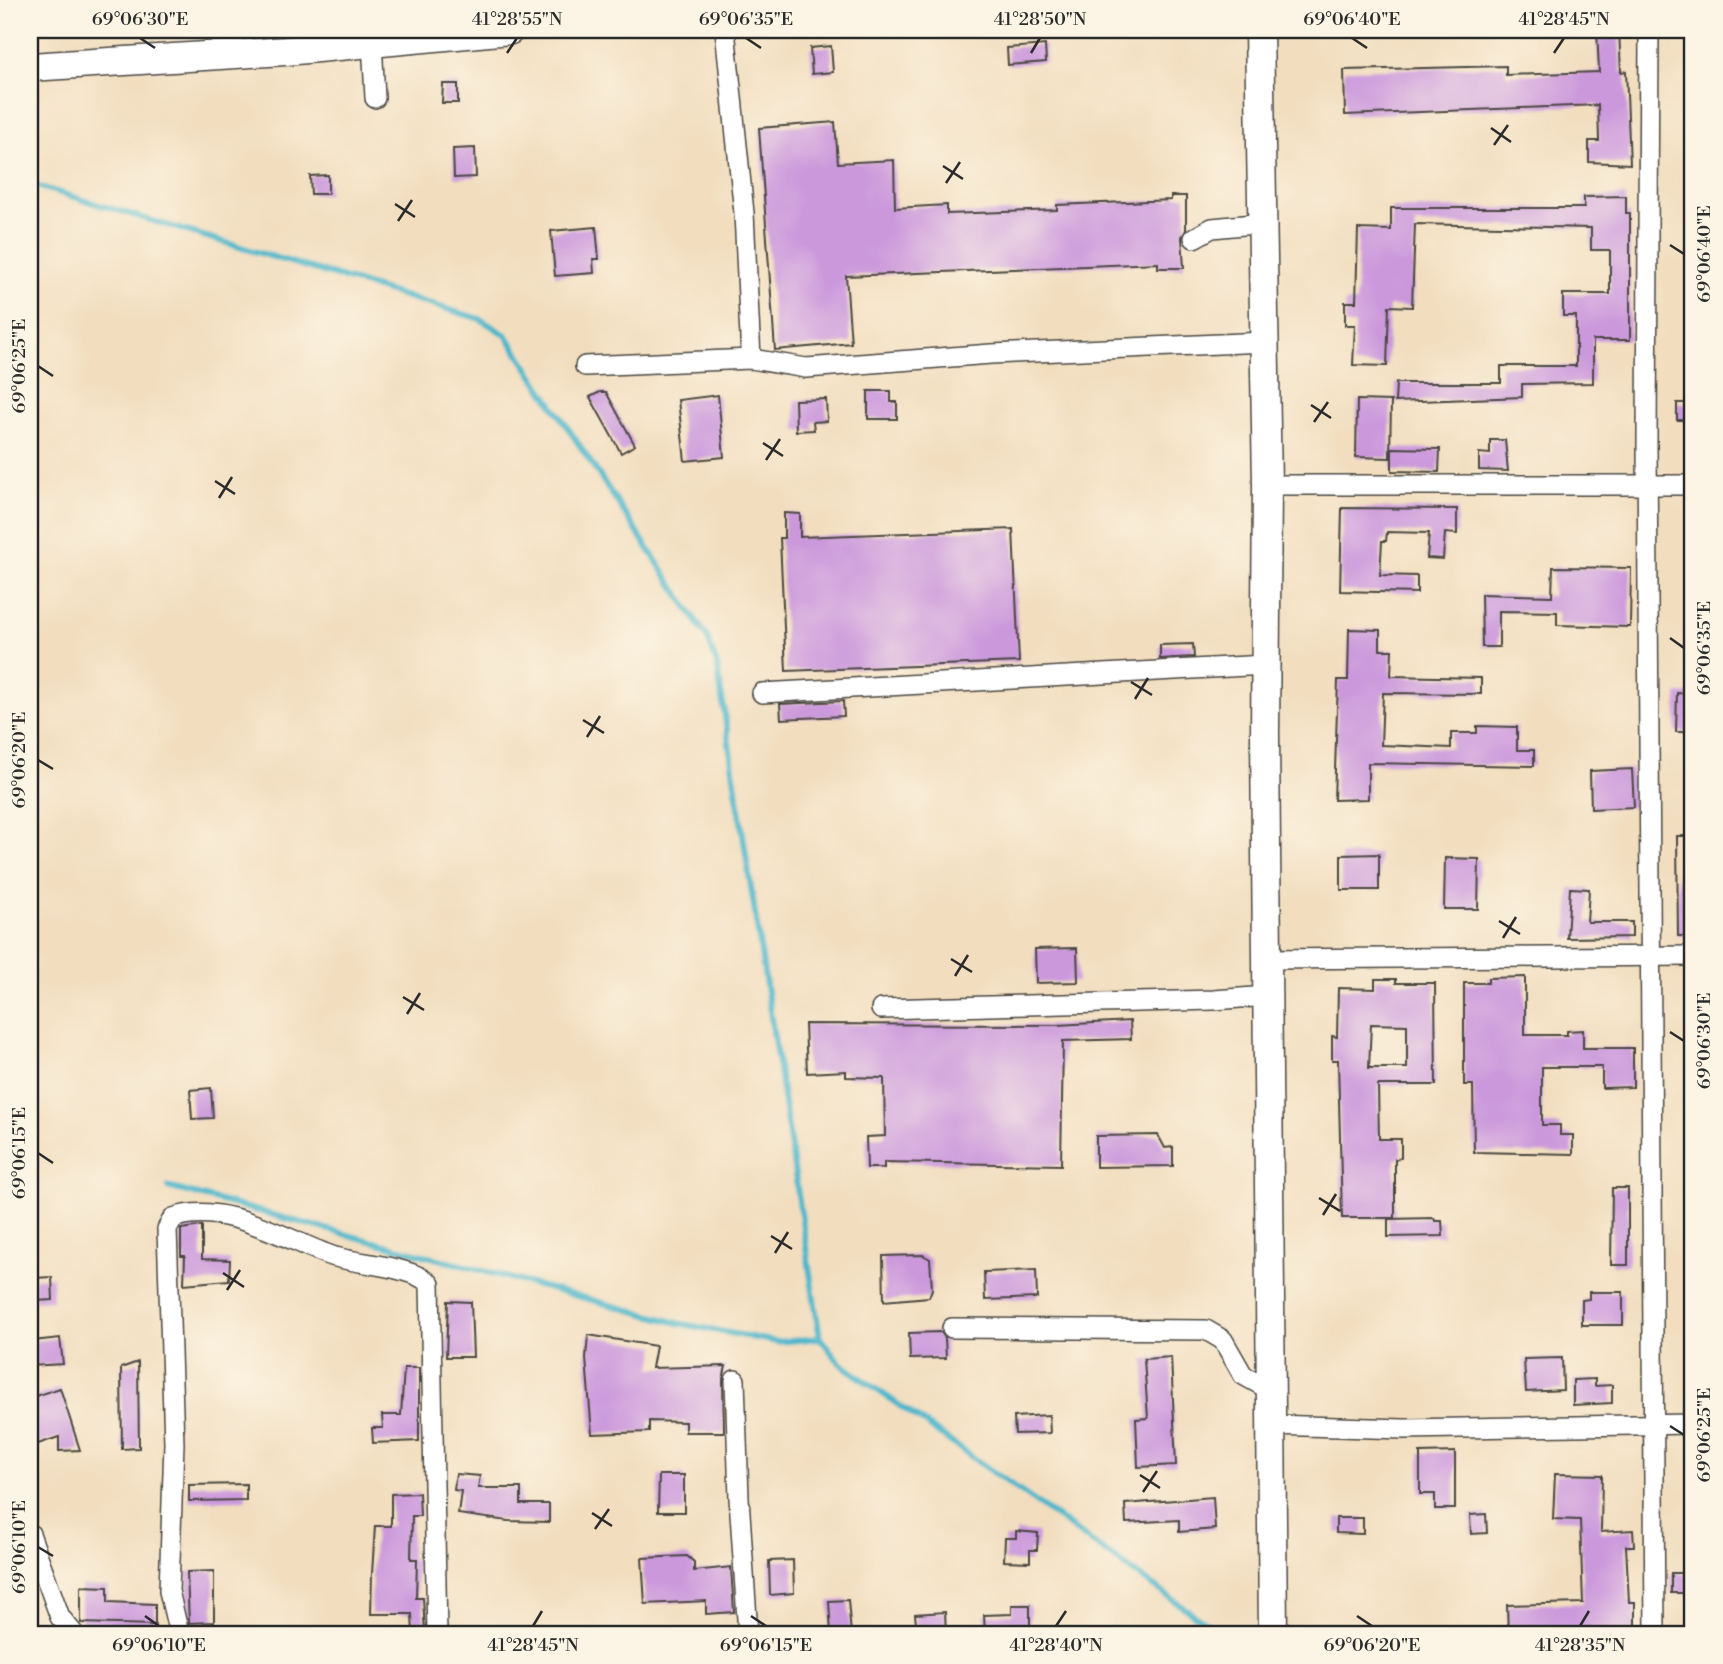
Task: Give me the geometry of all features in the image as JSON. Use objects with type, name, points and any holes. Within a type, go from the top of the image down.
[{"type":"main road","points":[[30,67],[285,51],[510,30]]},
{"type":"main road","points":[[1259,30],[1267,485],[1266,959],[1273,1634]]},
{"type":"street","points":[[725,30],[744,213],[751,359]]},
{"type":"street","points":[[1649,30],[1648,485],[1655,1634]]},
{"type":"street","points":[[372,41],[375,98]]},
{"type":"street","points":[[1194,238],[1212,228],[1264,223]]},
{"type":"street","points":[[585,366],[751,359],[806,368],[991,354],[1265,342]]},
{"type":"street","points":[[1267,485],[1693,485]]},
{"type":"street","points":[[762,693],[1265,665]]},
{"type":"street","points":[[1266,959],[1693,956]]},
{"type":"street","points":[[881,1009],[1267,996]]},
{"type":"street","points":[[179,1634],[169,1591],[174,1443],[167,1229],[173,1218],[208,1214],[250,1223],[333,1256],[415,1276],[430,1284],[437,1634]]},
{"type":"street","points":[[952,1328],[1206,1330],[1223,1340],[1243,1375],[1270,1390]]},
{"type":"street","points":[[735,1380],[748,1634]]},
{"type":"street","points":[[1271,1425],[1404,1429],[1693,1424]]},
{"type":"street","points":[[30,1534],[60,1617],[74,1634]]},
{"type":"building","points":[[1597,30],[1619,30],[1621,72],[1626,71],[1630,164],[1589,162],[1589,141],[1599,141],[1598,105],[1345,115],[1344,70],[1506,66],[1506,75],[1599,72]]},
{"type":"building","points":[[1045,45],[1046,62],[1008,65],[1007,48]]},
{"type":"building","points":[[831,46],[833,72],[812,74],[810,48]]},
{"type":"building","points":[[443,84],[458,84],[458,103],[442,103]]},
{"type":"building","points":[[835,122],[838,163],[894,160],[895,208],[947,205],[947,214],[1057,210],[1057,205],[1171,200],[1171,196],[1186,196],[1186,230],[1182,237],[1184,268],[1158,268],[1158,263],[846,276],[851,343],[775,350],[759,128]]},
{"type":"building","points":[[475,148],[476,177],[454,178],[453,149]]},
{"type":"building","points":[[328,175],[328,194],[311,194],[310,176]]},
{"type":"building","points":[[1626,196],[1626,213],[1630,213],[1630,340],[1593,340],[1593,383],[1522,384],[1522,397],[1395,402],[1396,383],[1501,383],[1501,366],[1576,366],[1576,316],[1563,316],[1563,294],[1610,294],[1610,250],[1591,250],[1591,228],[1415,224],[1412,307],[1389,306],[1387,366],[1353,365],[1355,325],[1345,325],[1345,302],[1356,302],[1358,229],[1391,230],[1391,208],[1584,208],[1584,197]]},
{"type":"building","points":[[596,227],[599,259],[593,259],[594,273],[555,276],[551,231]]},
{"type":"building","points":[[868,391],[891,391],[891,402],[897,402],[897,419],[868,419]]},
{"type":"building","points":[[606,392],[635,445],[621,453],[590,397]]},
{"type":"building","points":[[718,395],[724,457],[685,461],[678,400]]},
{"type":"building","points":[[826,399],[827,421],[813,422],[814,430],[796,431],[795,400]]},
{"type":"building","points":[[1357,400],[1391,401],[1390,458],[1356,457]]},
{"type":"building","points":[[1677,403],[1693,403],[1693,420],[1677,420]]},
{"type":"building","points":[[1490,440],[1505,440],[1508,471],[1479,470],[1479,453],[1490,454]]},
{"type":"building","points":[[1392,448],[1440,449],[1439,472],[1392,471]]},
{"type":"building","points":[[1342,508],[1457,509],[1457,534],[1445,533],[1443,559],[1427,558],[1429,533],[1387,532],[1386,541],[1382,541],[1380,575],[1417,576],[1417,593],[1340,591]]},
{"type":"building","points":[[784,513],[800,514],[800,537],[1013,529],[1019,662],[786,671],[780,538],[784,538]]},
{"type":"building","points":[[1553,567],[1631,568],[1630,627],[1557,625],[1557,612],[1499,611],[1499,647],[1482,647],[1481,594],[1552,596]]},
{"type":"building","points":[[1349,629],[1380,630],[1380,650],[1392,650],[1391,676],[1481,678],[1481,694],[1383,693],[1381,745],[1451,748],[1451,733],[1477,733],[1477,726],[1517,727],[1517,750],[1534,750],[1534,766],[1368,763],[1368,799],[1334,800],[1338,680],[1348,680]]},
{"type":"building","points":[[1193,644],[1194,657],[1160,659],[1160,645]]},
{"type":"building","points":[[1677,693],[1693,694],[1693,732],[1676,732]]},
{"type":"building","points":[[843,701],[844,716],[781,719],[780,704]]},
{"type":"building","points":[[1632,769],[1634,807],[1591,809],[1590,771]]},
{"type":"building","points":[[1677,836],[1693,836],[1693,936],[1678,936]]},
{"type":"building","points":[[1379,854],[1379,890],[1341,890],[1341,855]]},
{"type":"building","points":[[1445,858],[1479,859],[1478,909],[1444,909]]},
{"type":"building","points":[[1570,888],[1589,889],[1587,922],[1632,922],[1632,937],[1567,938]]},
{"type":"building","points":[[1077,948],[1078,982],[1036,983],[1035,949]]},
{"type":"building","points":[[1525,977],[1525,1035],[1567,1035],[1567,1031],[1583,1030],[1583,1048],[1633,1048],[1633,1087],[1602,1088],[1602,1067],[1542,1067],[1542,1125],[1560,1125],[1560,1135],[1573,1135],[1573,1154],[1474,1152],[1473,1085],[1464,1085],[1464,983],[1488,983],[1488,978]]},
{"type":"building","points":[[1375,979],[1396,979],[1396,983],[1435,983],[1436,1085],[1378,1085],[1379,1139],[1401,1139],[1401,1158],[1395,1159],[1395,1218],[1342,1218],[1338,1060],[1332,1060],[1332,1036],[1337,1037],[1338,988],[1375,989]],"holes":[[[1371,1024],[1407,1025],[1407,1068],[1369,1068]]]},
{"type":"building","points":[[1130,1021],[1131,1039],[1063,1041],[1061,1165],[884,1162],[884,1168],[867,1168],[866,1137],[885,1136],[884,1078],[846,1077],[846,1071],[807,1073],[805,1024],[1057,1025]]},
{"type":"building","points":[[211,1088],[213,1118],[192,1119],[190,1090]]},
{"type":"building","points":[[1158,1135],[1165,1148],[1173,1147],[1173,1166],[1096,1167],[1096,1136]]},
{"type":"building","points":[[1612,1188],[1628,1188],[1628,1265],[1611,1265]]},
{"type":"building","points":[[1434,1218],[1435,1221],[1442,1221],[1443,1236],[1388,1237],[1388,1219]]},
{"type":"building","points":[[202,1226],[202,1259],[230,1260],[229,1280],[184,1284],[185,1256],[181,1256],[181,1229]]},
{"type":"building","points":[[923,1255],[930,1259],[932,1289],[929,1297],[884,1301],[883,1256]]},
{"type":"building","points":[[1036,1270],[1037,1298],[985,1300],[984,1272]]},
{"type":"building","points":[[52,1277],[53,1300],[35,1301],[34,1278]]},
{"type":"building","points":[[1589,1292],[1623,1292],[1623,1325],[1582,1325],[1582,1300],[1589,1299]]},
{"type":"building","points":[[448,1301],[471,1302],[473,1357],[446,1357]]},
{"type":"building","points":[[941,1332],[945,1338],[946,1358],[910,1359],[909,1333]]},
{"type":"building","points":[[588,1335],[656,1346],[652,1368],[726,1366],[723,1380],[724,1432],[685,1432],[685,1422],[649,1421],[649,1432],[592,1434],[586,1358]]},
{"type":"building","points":[[60,1338],[63,1364],[30,1366],[33,1341]]},
{"type":"building","points":[[1171,1357],[1176,1465],[1138,1467],[1136,1419],[1148,1418],[1144,1359]]},
{"type":"building","points":[[1562,1358],[1563,1390],[1526,1392],[1524,1359]]},
{"type":"building","points":[[138,1362],[139,1448],[122,1449],[121,1368]]},
{"type":"building","points":[[404,1368],[419,1368],[419,1441],[373,1443],[372,1428],[383,1428],[382,1415],[401,1415]]},
{"type":"building","points":[[1595,1379],[1595,1386],[1612,1385],[1612,1403],[1573,1405],[1573,1380]]},
{"type":"building","points":[[60,1388],[80,1450],[59,1451],[59,1437],[35,1445],[30,1427],[30,1398]]},
{"type":"building","points":[[1049,1415],[1050,1433],[1015,1434],[1014,1417]]},
{"type":"building","points":[[1455,1452],[1455,1509],[1435,1509],[1435,1494],[1420,1494],[1420,1453]]},
{"type":"building","points":[[456,1474],[480,1476],[478,1488],[521,1488],[521,1504],[549,1504],[549,1522],[508,1521],[458,1514],[461,1491],[454,1490]]},
{"type":"building","points":[[1555,1474],[1602,1475],[1601,1532],[1633,1530],[1634,1546],[1626,1546],[1629,1602],[1635,1602],[1635,1634],[1508,1634],[1507,1605],[1583,1603],[1580,1520],[1553,1519]]},
{"type":"building","points":[[659,1475],[684,1475],[684,1512],[658,1512]]},
{"type":"building","points":[[246,1484],[246,1500],[189,1501],[189,1485]]},
{"type":"building","points":[[419,1493],[420,1516],[412,1516],[411,1559],[417,1559],[416,1598],[423,1598],[425,1634],[413,1634],[412,1614],[371,1614],[372,1574],[375,1526],[391,1526],[391,1494]]},
{"type":"building","points":[[1213,1497],[1215,1529],[1179,1532],[1179,1520],[1126,1523],[1125,1504]]},
{"type":"building","points":[[1486,1514],[1487,1533],[1471,1534],[1470,1515]]},
{"type":"building","points":[[1336,1518],[1363,1518],[1363,1534],[1336,1533]]},
{"type":"building","points":[[1016,1531],[1038,1533],[1037,1550],[1030,1550],[1030,1562],[1004,1561],[1005,1538],[1016,1538]]},
{"type":"building","points":[[687,1556],[694,1562],[694,1571],[731,1567],[734,1612],[706,1614],[706,1601],[645,1604],[642,1558]]},
{"type":"building","points":[[793,1560],[794,1593],[770,1595],[769,1561]]},
{"type":"building","points":[[214,1571],[214,1622],[189,1623],[187,1572]]},
{"type":"building","points":[[1671,1573],[1693,1573],[1693,1593],[1671,1593]]},
{"type":"building","points":[[81,1586],[108,1587],[108,1602],[155,1604],[155,1625],[81,1623]]},
{"type":"building","points":[[848,1600],[851,1634],[831,1634],[829,1601]]},
{"type":"building","points":[[1012,1605],[1030,1605],[1030,1634],[985,1634],[984,1615],[1012,1614]]},
{"type":"building","points":[[945,1612],[946,1634],[917,1634],[915,1614]]},
{"type":"waterway","points":[[30,184],[480,319],[506,335],[707,637],[717,665],[820,1338],[841,1364],[1221,1634]]},
{"type":"waterway","points":[[168,1187],[682,1324],[777,1342],[820,1338]]}]
